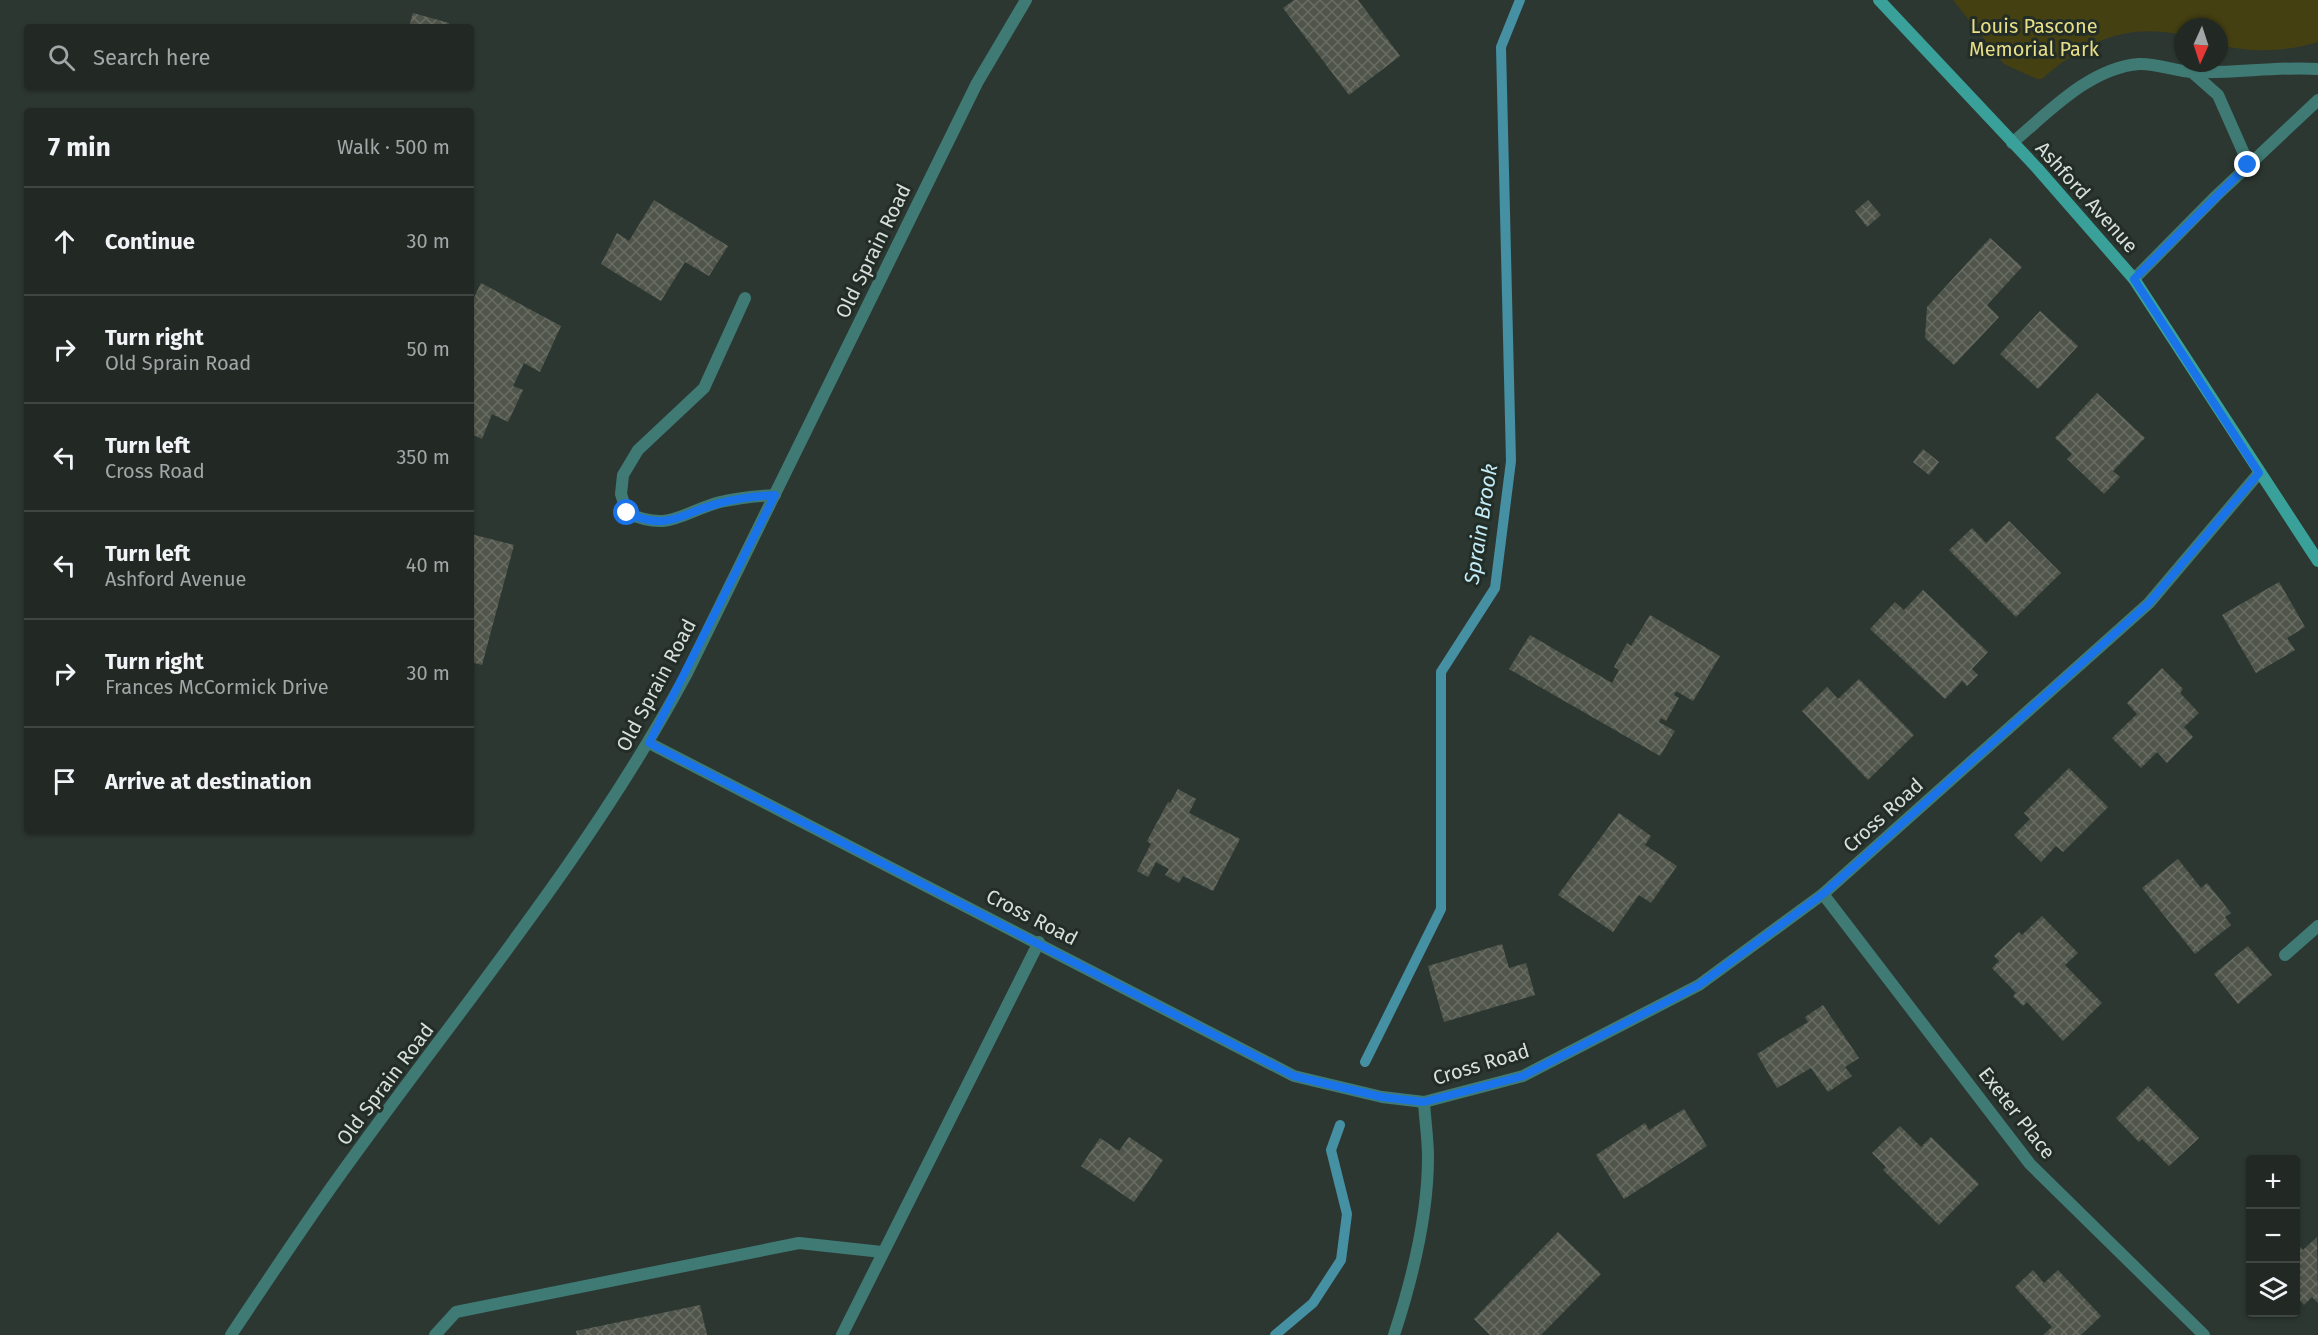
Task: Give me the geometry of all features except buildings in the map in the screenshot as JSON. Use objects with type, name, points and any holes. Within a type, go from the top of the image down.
[{"type":"main road","name":"Ashford Avenue","points":[[1880,0],[2037,168],[2134,279],[2318,561]]},
{"type":"street","name":"Old Sprain Road","points":[[231,1335],[328,1192],[495,968],[649,743],[775,495],[977,83],[1026,0]]},
{"type":"street","points":[[2012,143],[2077,89],[2104,74],[2139,64],[2174,69]]},
{"type":"street","points":[[2228,70],[2284,67],[2318,69]]},
{"type":"street","points":[[2193,72],[2218,95],[2248,165]]},
{"type":"street","points":[[2134,279],[2248,165],[2318,100]]},
{"type":"street","points":[[745,298],[704,388],[638,450],[623,475],[621,494],[627,513],[647,522],[669,521],[718,503],[775,495]]},
{"type":"street","name":"Cross Road","points":[[649,743],[1039,942],[1294,1076],[1382,1097],[1424,1102],[1523,1076],[1699,985],[1823,894],[2149,603],[2259,473]]},
{"type":"street","name":"Exeter Place","points":[[1823,894],[2030,1164],[2204,1335]]},
{"type":"street","points":[[2285,955],[2318,926]]},
{"type":"street","points":[[842,1335],[1039,942]]},
{"type":"street","points":[[1394,1335],[1404,1303],[1423,1214],[1428,1158],[1424,1102]]},
{"type":"street","points":[[435,1335],[456,1312],[799,1243],[882,1252]]},
{"type":"green space","name":"Louis Pascone Memorial Park","points":[[1953,0],[2318,0],[2318,42],[2293,48],[2257,50],[2228,46],[2228,18],[2174,18],[2174,34],[2143,31],[2107,38],[2074,54],[2042,79],[2037,79],[2004,64]]},
{"type":"waterway","name":"Sprain Brook","points":[[1365,1062],[1441,909],[1441,672],[1495,588],[1511,461],[1501,47],[1520,0]]},
{"type":"waterway","name":"Sprain Brook","points":[[1275,1335],[1313,1303],[1341,1260],[1347,1214],[1331,1150],[1340,1125]]},
{"type":"route","points":[[627,513],[647,522],[669,521],[718,503],[753,496],[775,495],[686,675],[649,743],[1039,942],[1294,1076],[1382,1097],[1424,1102],[1523,1076],[1699,985],[1823,894],[2149,603],[2259,473],[2134,279],[2248,165]]}]
